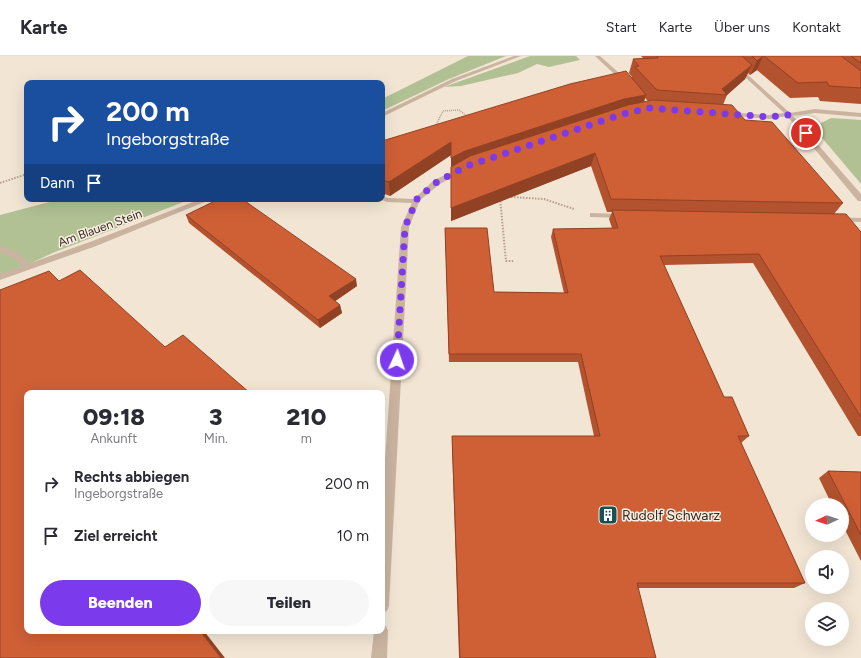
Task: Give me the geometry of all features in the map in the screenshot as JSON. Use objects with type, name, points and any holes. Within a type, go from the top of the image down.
[{"type":"street","points":[[385,114],[454,80],[519,56]]},
{"type":"street","points":[[597,56],[631,88]]},
{"type":"street","points":[[724,56],[789,115],[861,199]]},
{"type":"street","points":[[721,114],[769,117],[815,111],[861,115]]},
{"type":"street","points":[[385,557],[405,227],[417,201],[437,182],[467,166]]},
{"type":"street","points":[[385,199],[417,201]]},
{"type":"street","name":"Am Blauen Stein","points":[[0,277],[93,244],[200,202]]},
{"type":"street","points":[[593,215],[633,216]]},
{"type":"street","points":[[830,219],[861,220]]},
{"type":"street","points":[[0,249],[15,255],[28,266]]},
{"type":"street","points":[[379,658],[380,634]]},
{"type":"path","points":[[434,129],[443,111],[459,110],[468,118]]},
{"type":"path","points":[[0,183],[24,175]]},
{"type":"path","points":[[500,196],[506,261],[514,261]]},
{"type":"path","points":[[507,196],[544,199],[593,215]]},
{"type":"green space","points":[[468,56],[506,56],[449,79],[385,110],[385,98]]},
{"type":"green space","points":[[530,56],[576,56],[580,60],[549,67],[537,64],[518,73],[461,86],[444,87]]},
{"type":"green space","points":[[831,118],[861,120],[861,184],[813,127]]},
{"type":"green space","points":[[50,202],[183,202],[55,252],[0,277],[0,215]]},
{"type":"building","points":[[657,56],[742,56],[752,65],[722,89],[727,95],[657,90],[635,67],[639,66],[633,59],[658,58]]},
{"type":"building","points":[[752,56],[763,56],[757,61]]},
{"type":"building","points":[[764,56],[841,56],[861,71],[861,88],[829,86],[827,82],[798,83]]},
{"type":"building","points":[[851,56],[861,56],[861,63]]},
{"type":"building","points":[[626,71],[646,95],[624,99],[465,151],[451,158],[451,142],[389,182],[385,181],[385,140],[570,84]]},
{"type":"building","points":[[653,100],[732,105],[745,120],[772,122],[843,203],[611,199],[595,153],[451,208],[451,167],[470,156],[628,105]]},
{"type":"building","points":[[213,202],[246,202],[356,279],[329,296],[340,305],[318,320],[186,215]]},
{"type":"building","points":[[612,210],[846,214],[861,232],[861,417],[759,254],[660,256],[724,397],[732,397],[749,436],[738,436],[805,583],[637,583],[656,658],[460,658],[452,436],[600,436],[581,354],[449,354],[445,228],[487,228],[494,292],[568,293],[553,229],[618,228]]},
{"type":"building","points":[[80,270],[165,347],[183,335],[247,390],[24,390],[24,634],[202,634],[221,658],[0,658],[0,290],[49,271],[59,281]]},
{"type":"building","points":[[828,471],[861,472],[861,535],[849,512],[849,498],[842,498]]},
{"type":"place","name":"Rudolf Schwarz","points":[[608,515]]},
{"type":"route","points":[[397,360],[405,227],[417,199],[437,182],[467,166],[623,114],[649,108],[769,117],[789,115],[806,133]]}]
